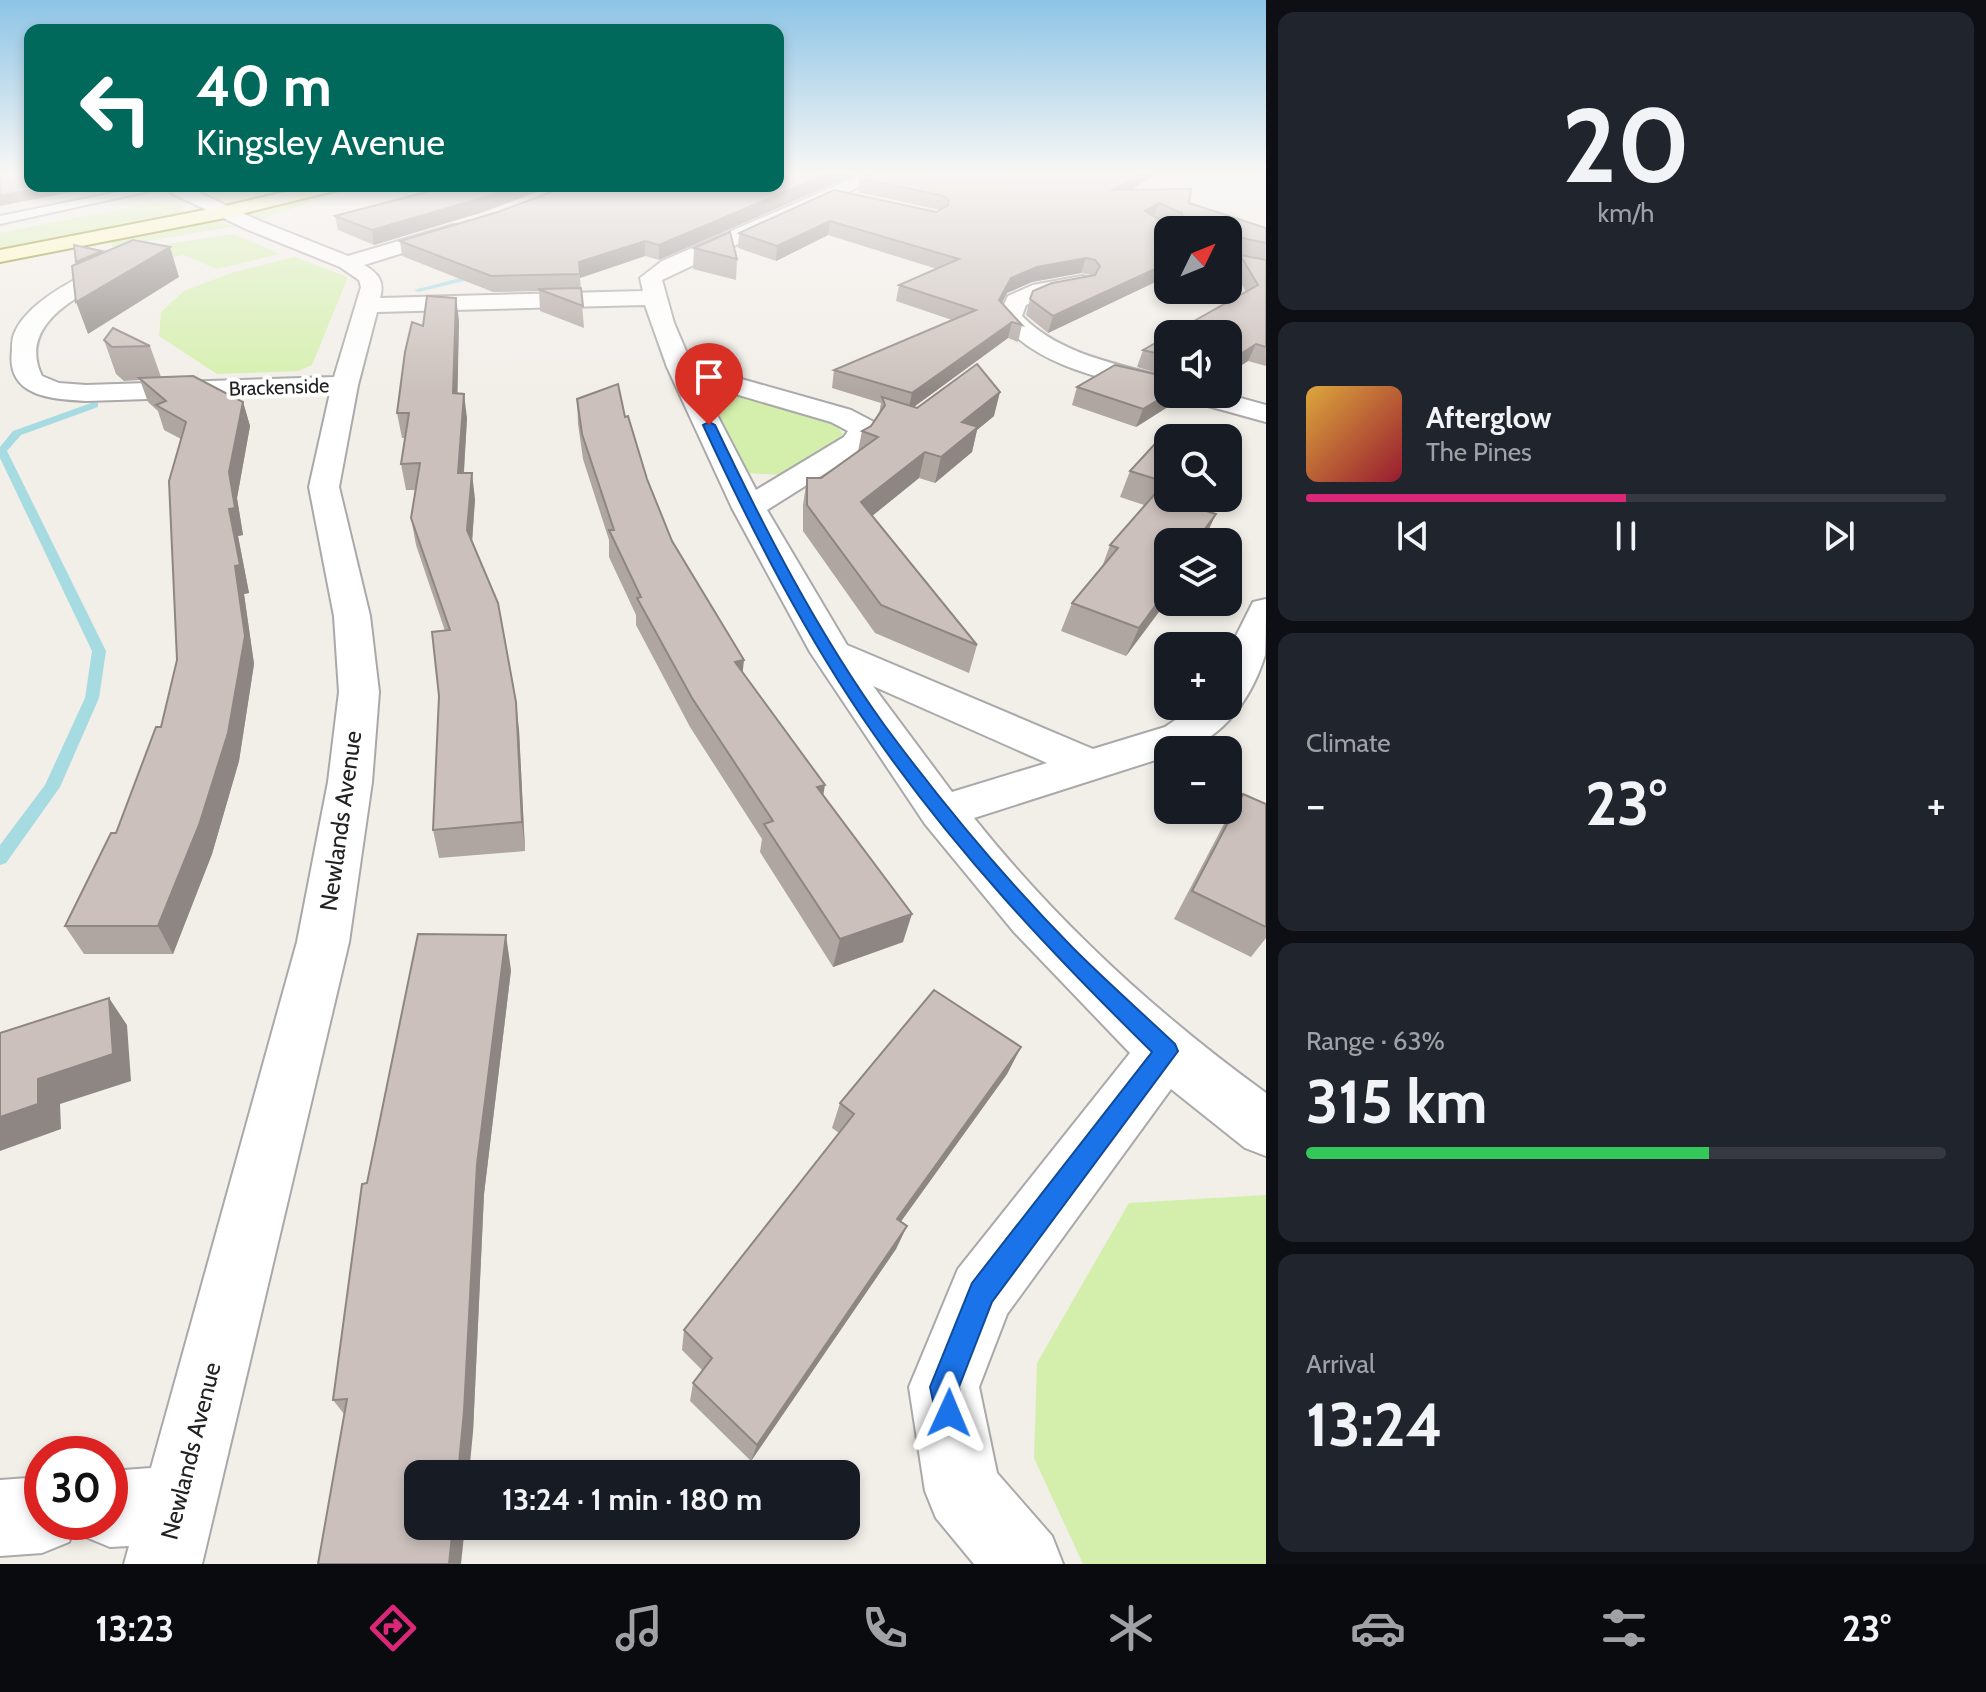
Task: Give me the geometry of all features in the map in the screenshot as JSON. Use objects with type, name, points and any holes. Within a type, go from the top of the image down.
[{"type":"main road","points":[[0,256],[28,247]]},
{"type":"street","name":"Newlands Avenue","points":[[150,1526],[323,942],[350,782],[359,692],[352,616],[324,487],[345,385],[372,287],[369,277],[311,247]]},
{"type":"street","points":[[347,263],[400,247]]},
{"type":"street","points":[[713,247],[651,278],[654,298],[682,370],[748,508],[829,652],[878,728],[941,812],[1065,954],[1166,1051],[1266,1128]]},
{"type":"street","points":[[0,338],[26,333],[47,309],[84,283],[151,256]]},
{"type":"street","points":[[1242,262],[1266,269]]},
{"type":"street","points":[[1082,283],[1041,290],[1016,301],[1010,317],[1022,333],[1053,350],[1154,382]]},
{"type":"street","points":[[368,305],[654,298]]},
{"type":"street","name":"Brackenside","points":[[26,333],[23,364],[31,381],[54,391],[86,393],[345,385]]},
{"type":"street","points":[[682,370],[841,416],[864,428],[854,443],[748,508]]},
{"type":"street","points":[[1242,407],[1266,414]]},
{"type":"street","points":[[1242,664],[1266,610]]},
{"type":"street","points":[[829,652],[1093,766]]},
{"type":"street","points":[[1242,696],[1266,697]]},
{"type":"street","points":[[941,812],[1180,737],[1205,720]]},
{"type":"street","points":[[1024,1564],[963,1491],[944,1387],[982,1293],[1166,1051]]},
{"type":"street","points":[[0,1518],[24,1516]]},
{"type":"green space","points":[[0,247],[24,247],[0,252]]},
{"type":"green space","points":[[147,247],[264,247],[280,254],[217,269],[183,255],[164,260],[100,254]]},
{"type":"green space","points":[[294,257],[348,277],[312,365],[298,371],[217,374],[159,336],[161,312],[184,291],[234,272]]},
{"type":"green space","points":[[708,392],[734,393],[836,425],[844,435],[781,475],[749,473]]},
{"type":"green space","points":[[1266,1195],[1266,1564],[1083,1564],[1034,1458],[1037,1363],[1129,1203]]},
{"type":"building","points":[[74,247],[102,251],[76,262]]},
{"type":"building","points":[[117,247],[170,247],[76,302],[72,266]]},
{"type":"building","points":[[416,247],[626,247],[579,262],[580,274],[491,276]]},
{"type":"building","points":[[734,247],[737,259],[694,248]]},
{"type":"building","points":[[918,247],[1154,247],[1154,269],[1053,316],[1030,299],[1033,291],[1052,283],[1095,275],[1100,266],[1095,260],[1086,258],[1037,267],[1011,278],[999,300],[1022,325],[1012,322],[912,393],[834,370],[976,310],[899,285],[959,259]]},
{"type":"building","points":[[1242,255],[1266,260],[1266,347],[1256,344],[1242,353],[1242,320],[1196,320],[1224,304],[1242,304],[1242,294],[1258,285]]},
{"type":"building","points":[[581,288],[583,306],[538,289]]},
{"type":"building","points":[[427,296],[456,298],[453,393],[464,394],[458,473],[472,473],[467,530],[498,603],[516,702],[522,822],[433,830],[439,696],[432,632],[450,630],[411,518],[420,463],[401,464],[409,413],[397,413],[412,322],[423,326]]},
{"type":"building","points":[[113,328],[150,346],[112,347],[104,340]]},
{"type":"building","points":[[1154,344],[1154,353],[1143,350]]},
{"type":"building","points":[[977,364],[1000,392],[962,422],[978,427],[941,457],[925,452],[861,502],[977,645],[881,605],[807,505],[807,478],[821,478],[878,437],[862,431],[871,426],[885,405],[882,397],[917,408]]},
{"type":"building","points":[[1115,365],[1154,374],[1154,402],[1143,409],[1077,387]]},
{"type":"building","points":[[193,376],[243,402],[229,472],[235,508],[229,509],[240,565],[235,566],[245,636],[228,733],[199,825],[158,926],[65,926],[111,833],[116,833],[156,727],[161,727],[177,660],[169,481],[186,422],[156,405],[166,401],[139,378]]},
{"type":"building","points":[[618,384],[625,417],[628,416],[647,479],[672,541],[744,660],[735,662],[825,785],[817,787],[912,914],[840,939],[764,824],[773,821],[692,698],[637,598],[641,597],[609,530],[614,530],[582,434],[577,399]]},
{"type":"building","points":[[1154,445],[1154,479],[1130,471]]},
{"type":"building","points":[[1154,495],[1154,512],[1216,514],[1206,528],[1154,528],[1154,607],[1139,628],[1072,603],[1118,548],[1110,545]]},
{"type":"building","points":[[1242,796],[1266,804],[1266,927],[1192,891],[1227,824],[1242,824]]},
{"type":"building","points":[[418,934],[506,935],[477,1164],[459,1460],[404,1460],[404,1540],[452,1540],[449,1564],[318,1564],[347,1399],[333,1400],[362,1184],[367,1183]]},
{"type":"building","points":[[934,990],[1021,1047],[897,1219],[907,1226],[757,1445],[693,1383],[712,1358],[684,1330],[854,1114],[840,1103]]},
{"type":"building","points":[[109,998],[113,1054],[38,1079],[38,1104],[0,1117],[0,1033]]},
{"type":"waterway","points":[[418,290],[482,274]]},
{"type":"waterway","points":[[0,858],[52,787],[92,698],[99,651],[2,451],[17,433],[94,405]]},
{"type":"route","points":[[709,425],[748,508],[829,652],[878,728],[941,812],[1065,954],[1166,1051],[982,1293],[944,1387],[949,1413]]}]
